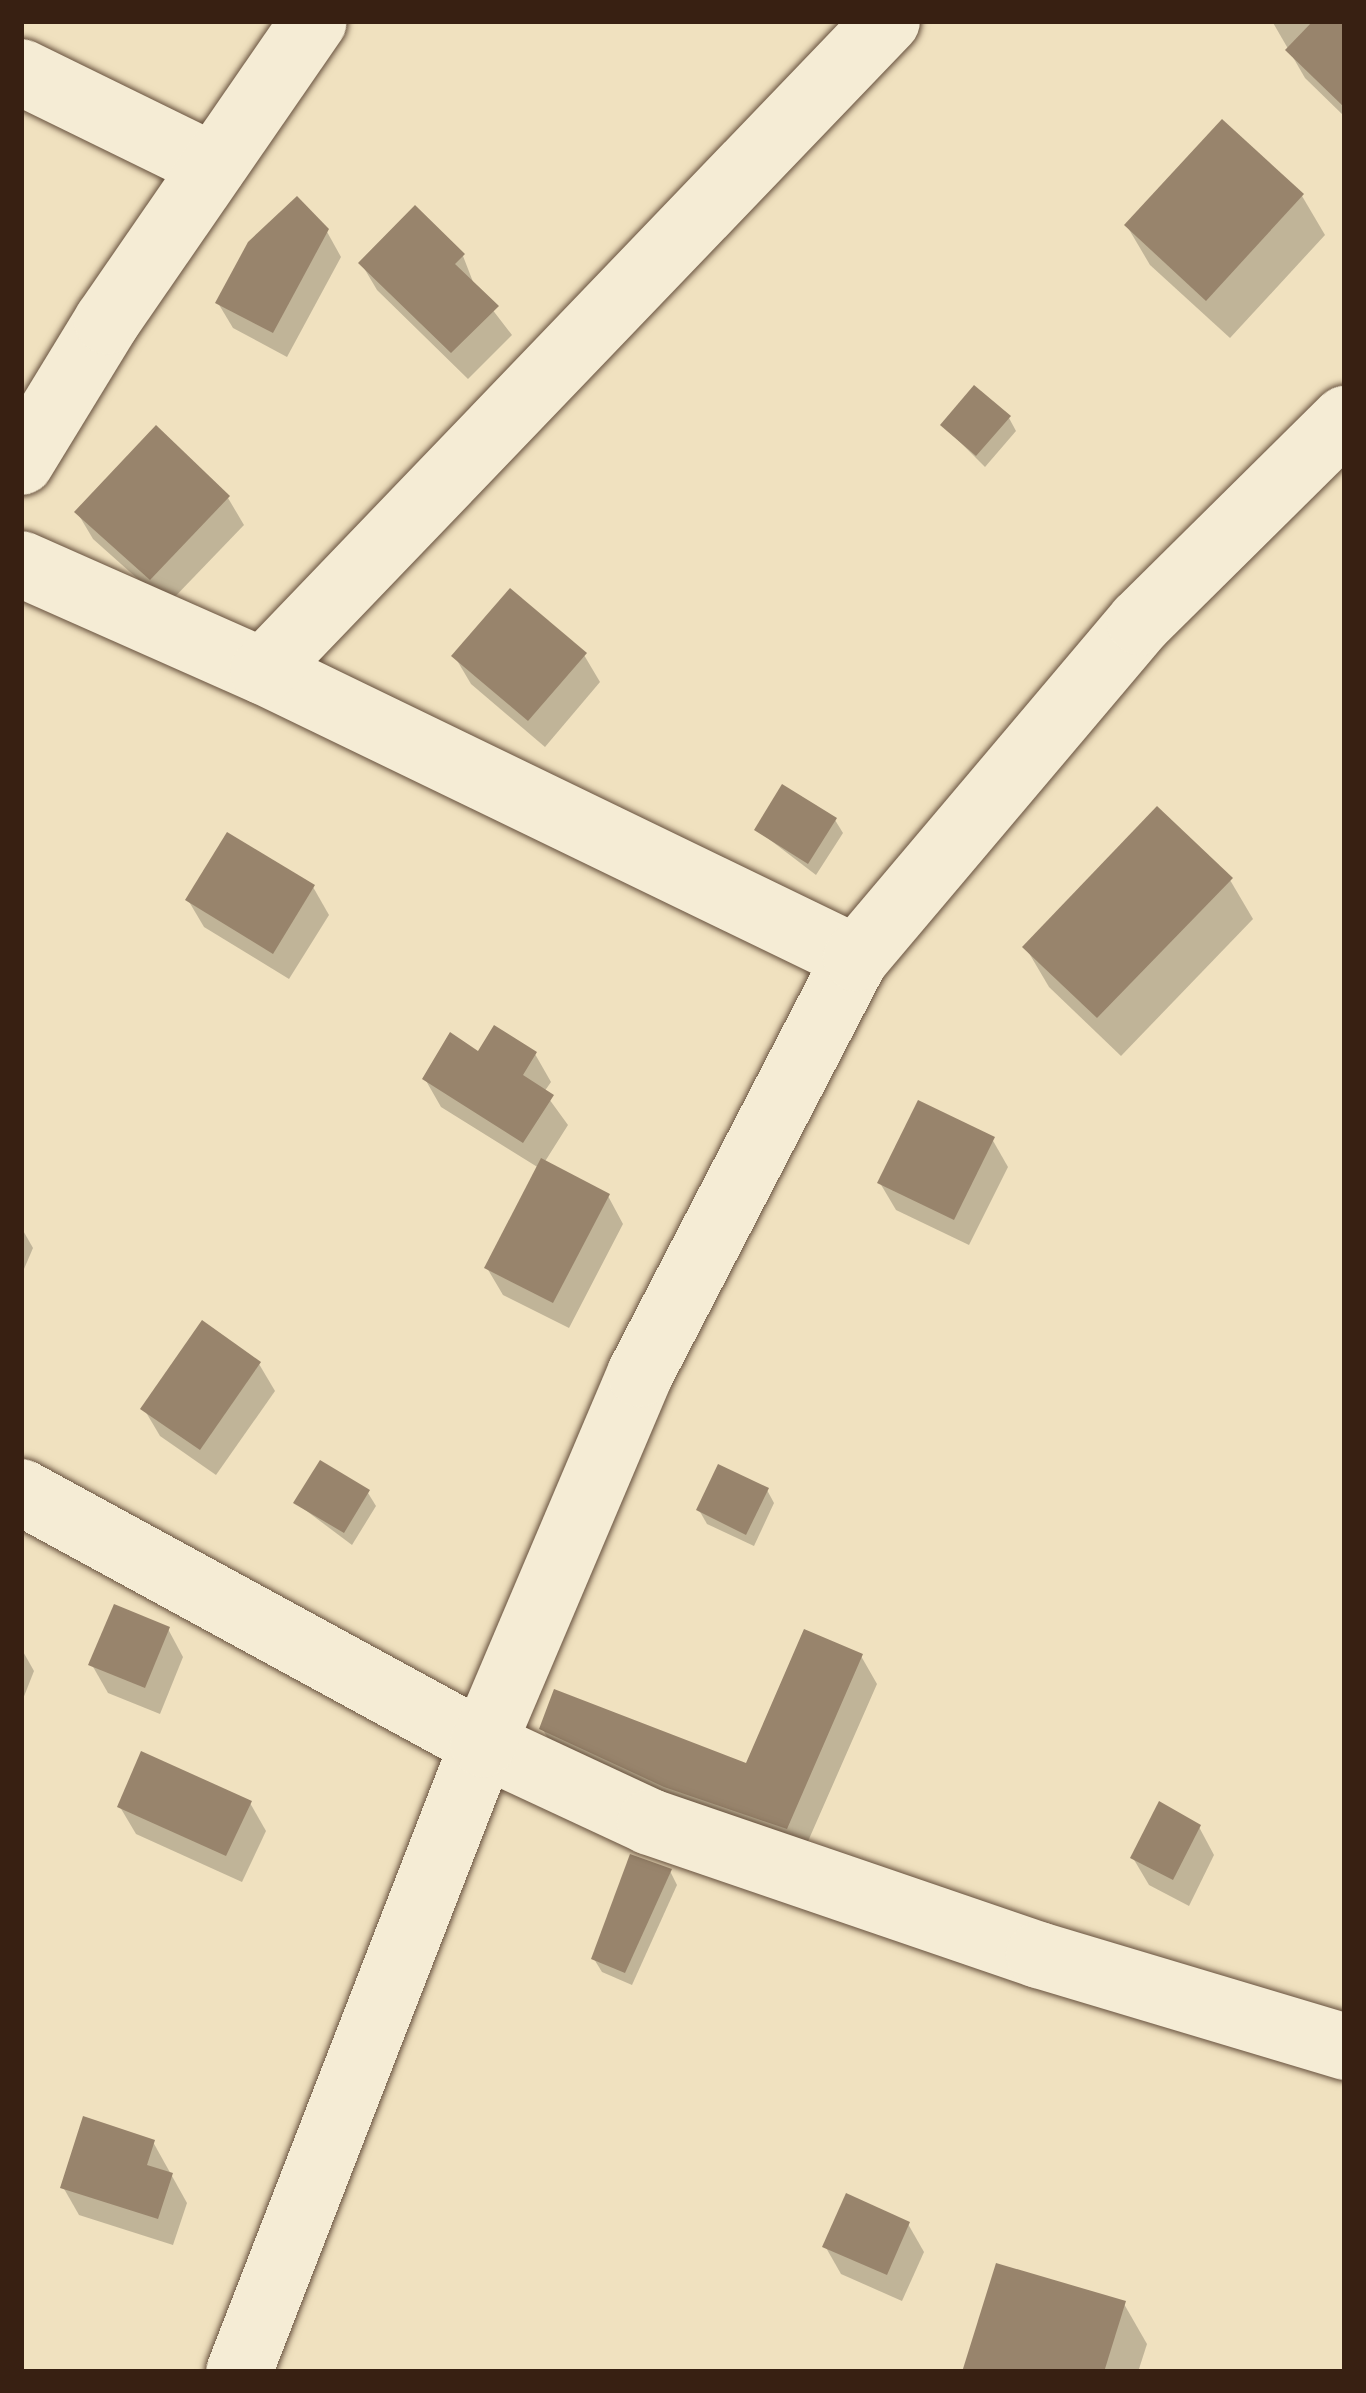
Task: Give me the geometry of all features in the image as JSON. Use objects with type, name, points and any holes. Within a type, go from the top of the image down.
[{"type":"street","points":[[21,462],[213,166],[314,21]]},
{"type":"street","points":[[263,670],[887,21]]},
{"type":"street","points":[[21,72],[213,166]]},
{"type":"street","points":[[239,2372],[483,1744],[640,1374],[856,958],[1140,622],[1345,419]]},
{"type":"street","points":[[21,564],[263,670],[856,958]]},
{"type":"street","points":[[21,1492],[483,1744],[650,1822],[1039,1955],[1345,2047]]},
{"type":"building","points":[[1313,21],[1345,21],[1345,108],[1285,50]]},
{"type":"building","points":[[1222,119],[1304,194],[1206,301],[1124,225]]},
{"type":"building","points":[[297,196],[329,229],[273,333],[215,303],[248,242]]},
{"type":"building","points":[[415,205],[465,254],[455,264],[499,306],[451,353],[358,263]]},
{"type":"building","points":[[974,385],[1011,416],[976,456],[940,425]]},
{"type":"building","points":[[156,425],[230,496],[150,580],[74,512]]},
{"type":"building","points":[[510,588],[587,653],[528,721],[451,656]]},
{"type":"building","points":[[782,784],[837,818],[808,864],[754,830]]},
{"type":"building","points":[[1157,806],[1233,878],[1097,1018],[1022,947]]},
{"type":"building","points":[[227,832],[315,885],[273,954],[185,900]]},
{"type":"building","points":[[494,1025],[537,1052],[523,1075],[554,1095],[523,1143],[422,1079],[450,1032],[478,1051]]},
{"type":"building","points":[[918,1100],[995,1137],[954,1220],[877,1183]]},
{"type":"building","points":[[541,1158],[610,1194],[553,1303],[484,1268]]},
{"type":"building","points":[[202,1320],[261,1362],[200,1450],[140,1409]]},
{"type":"building","points":[[320,1460],[370,1490],[344,1533],[293,1503]]},
{"type":"building","points":[[718,1464],[769,1488],[746,1535],[696,1510]]},
{"type":"building","points":[[114,1604],[170,1627],[145,1688],[88,1665]]},
{"type":"building","points":[[804,1629],[863,1654],[787,1829],[664,1787],[539,1729],[554,1689],[746,1763]]},
{"type":"building","points":[[141,1751],[252,1801],[226,1856],[117,1807]]},
{"type":"building","points":[[1159,1801],[1201,1825],[1173,1880],[1130,1858]]},
{"type":"building","points":[[630,1854],[672,1869],[625,1973],[591,1959]]},
{"type":"building","points":[[83,2116],[155,2140],[147,2165],[173,2173],[158,2219],[60,2188]]},
{"type":"building","points":[[846,2193],[910,2222],[887,2275],[822,2247]]},
{"type":"building","points":[[996,2263],[1126,2301],[1104,2372],[962,2372]]}]
